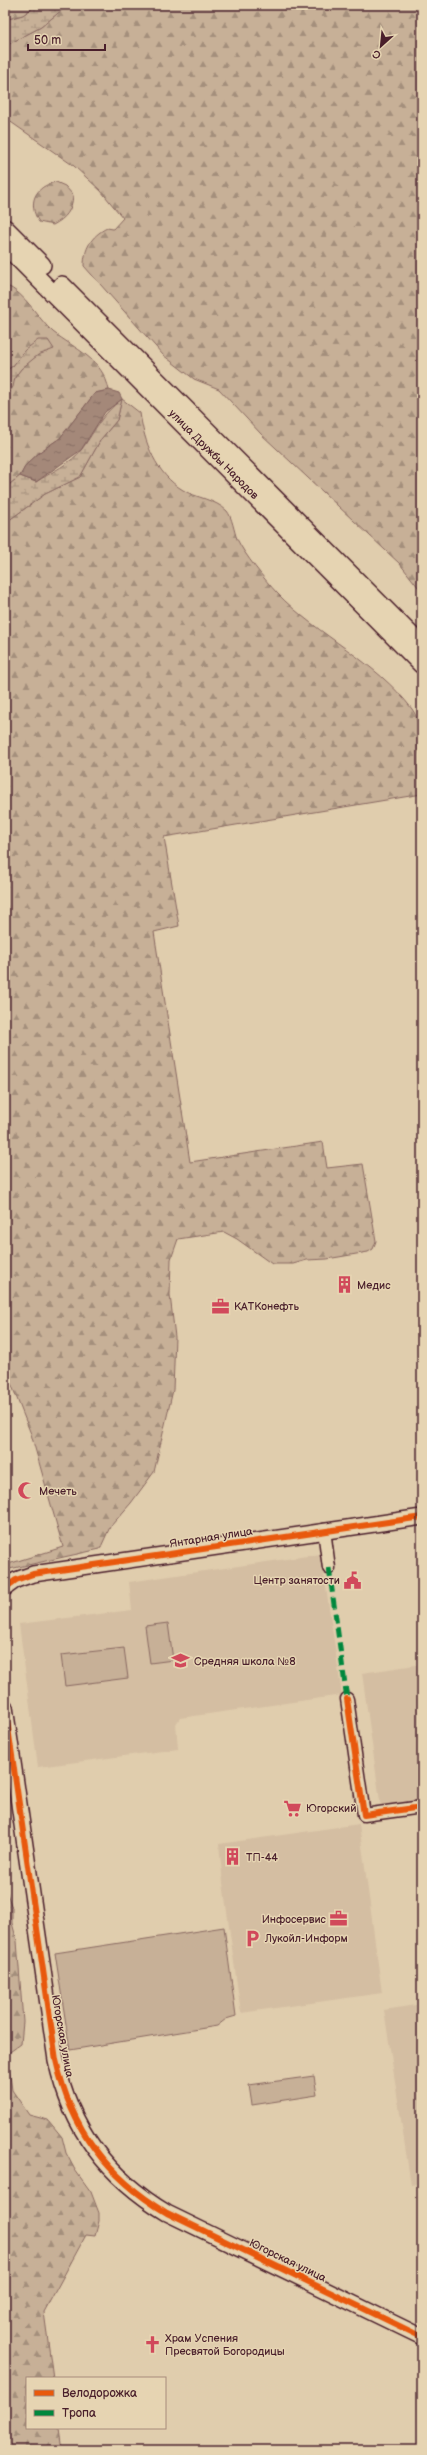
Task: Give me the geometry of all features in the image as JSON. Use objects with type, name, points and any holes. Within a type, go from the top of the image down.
[{"type":"main road","name":"улица Дружбы Народов","points":[[5,228],[422,646]]},
{"type":"main road","name":"улица Дружбы Народов","points":[[5,245],[422,665]]},
{"type":"street","name":"Янтарная улица","points":[[5,1587],[16,1580],[33,1574],[324,1530],[422,1517]]},
{"type":"street","points":[[324,1530],[329,1568]]},
{"type":"street","points":[[347,1699],[364,1815],[422,1808]]},
{"type":"street","name":"Югорская улица","points":[[5,1707],[56,2060],[67,2102],[95,2151],[131,2189],[167,2213],[422,2336]]},
{"type":"shaded area","name":"Средняя школа №8","points":[[321,1554],[342,1695],[180,1718],[176,1724],[178,1749],[38,1767],[19,1624],[132,1610],[129,1582]]},
{"type":"shaded area","points":[[422,1664],[422,1802],[381,1808],[362,1673]]},
{"type":"shaded area","points":[[359,1824],[382,1993],[241,2013],[219,1844]]},
{"type":"shaded area","points":[[422,2004],[422,2183],[411,2185],[384,2010]]},
{"type":"green space","points":[[5,5],[37,5],[23,15],[5,20]]},
{"type":"green space","points":[[37,5],[68,5],[41,27],[5,46],[5,20],[23,15]]},
{"type":"green space","points":[[68,5],[422,5],[422,592],[400,564],[261,434],[219,389],[194,379],[163,355],[84,266],[85,254],[93,239],[101,231],[107,228],[113,229],[123,218],[101,191],[74,166],[5,118],[5,46],[41,27]]},
{"type":"green space","points":[[56,182],[65,186],[73,195],[70,210],[65,217],[53,225],[39,222],[35,215],[35,196],[43,187]]},
{"type":"green space","points":[[5,285],[19,294],[53,332],[87,356],[101,370],[106,379],[109,390],[95,393],[60,438],[41,451],[26,465],[20,476],[5,488],[5,398],[19,371],[38,355],[25,350],[13,366],[5,371]]},
{"type":"green space","points":[[38,340],[48,340],[54,349],[38,355],[21,369],[15,377],[13,387],[5,398],[5,371],[13,366],[25,350]]},
{"type":"green space","points":[[122,399],[140,413],[148,446],[165,475],[183,490],[211,501],[227,511],[240,545],[255,567],[277,593],[310,623],[381,677],[398,692],[412,709],[416,715],[418,747],[422,758],[422,794],[164,837],[179,926],[154,932],[190,1162],[323,1142],[327,1168],[363,1164],[376,1241],[373,1249],[368,1252],[327,1259],[307,1260],[293,1264],[272,1264],[237,1239],[224,1232],[178,1239],[171,1259],[170,1295],[175,1337],[173,1390],[154,1472],[131,1503],[110,1527],[100,1549],[5,1570],[5,1565],[63,1547],[31,1434],[5,1368],[5,523],[45,494],[80,477],[101,439],[117,420]]},
{"type":"green space","points":[[122,399],[117,420],[101,439],[80,477],[45,494],[5,523],[5,488],[20,476],[36,482],[73,459],[82,449],[99,422]]},
{"type":"green space","points":[[168,1623],[173,1660],[150,1663],[145,1626]]},
{"type":"green space","points":[[124,1648],[128,1678],[65,1686],[61,1655]]},
{"type":"green space","points":[[5,1887],[12,1908],[12,1923],[17,1941],[23,2022],[21,2044],[7,2054],[12,2090],[29,2115],[48,2120],[62,2137],[66,2153],[75,2170],[91,2192],[99,2213],[99,2221],[95,2236],[86,2235],[44,2312],[53,2377],[26,2377],[26,2429],[59,2429],[62,2450],[5,2450]]},
{"type":"green space","points":[[224,1927],[236,2016],[226,2019],[217,2026],[70,2050],[55,1953]]},
{"type":"green space","points":[[314,2076],[317,2095],[252,2105],[249,2085]]},
{"type":"water","points":[[109,390],[119,393],[122,399],[105,412],[81,450],[36,482],[20,476],[26,465],[41,451],[60,438],[95,393]]},
{"type":"marked path","points":[[329,1568],[347,1699]]},
{"type":"cycle path","points":[[5,1588],[16,1580],[33,1574],[422,1517]]},
{"type":"cycle path","points":[[347,1699],[364,1815],[422,1807]]},
{"type":"cycle path","points":[[5,1707],[56,2060],[71,2108],[95,2149],[109,2167],[126,2184],[167,2213],[422,2337]]},
{"type":"place","name":"Медис","points":[[344,1285]]},
{"type":"place","name":"КАТКонефть","points":[[221,1306]]},
{"type":"place","name":"Мечеть","points":[[26,1491]]},
{"type":"place","name":"Центр занятости","points":[[353,1580]]},
{"type":"place","name":"Средняя школа №8","points":[[181,1661]]},
{"type":"place","name":"Югорский","points":[[293,1808]]},
{"type":"place","name":"ТП-44","points":[[233,1857]]},
{"type":"place","name":"Инфосервис","points":[[339,1919]]},
{"type":"place","name":"Лукойл-Информ","points":[[252,1938]]},
{"type":"place","name":"Храм Успения Пресвятой Богородицы","points":[[152,2344]]}]
